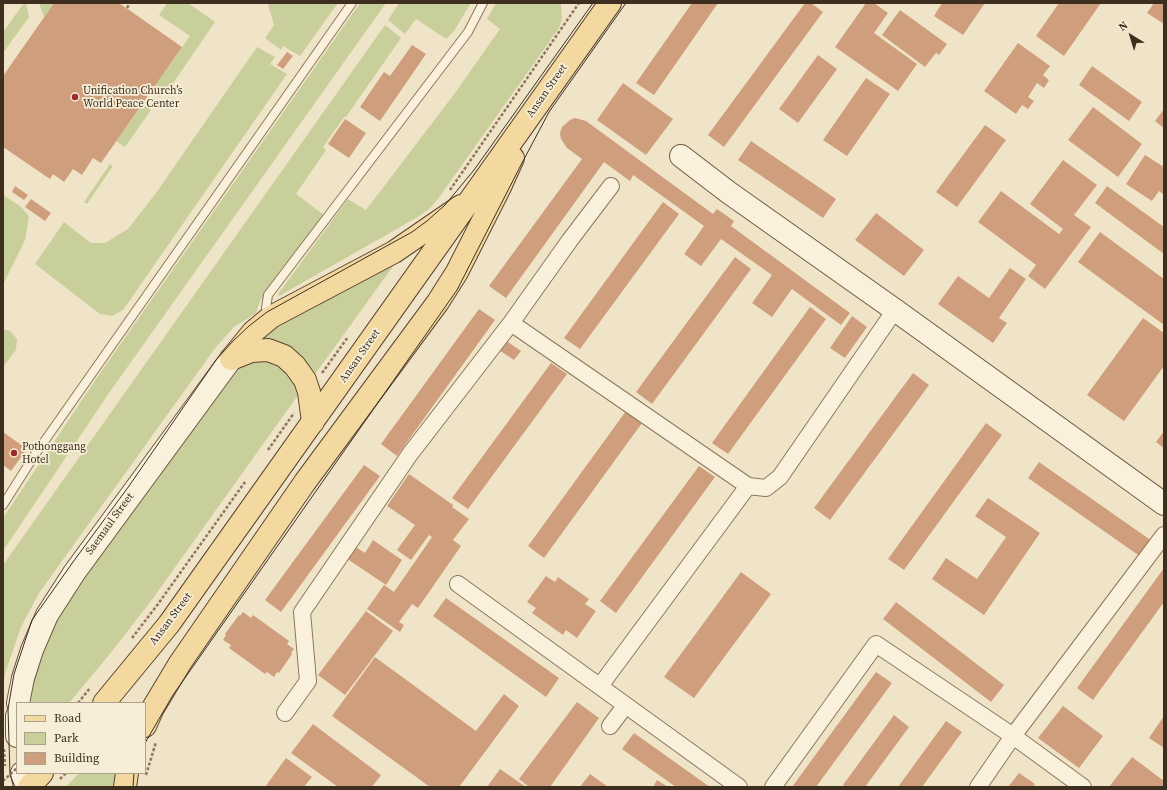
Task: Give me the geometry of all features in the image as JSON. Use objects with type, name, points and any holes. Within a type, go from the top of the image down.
[{"type":"main road","name":"Ansan Street","points":[[98,694],[169,624],[610,3]]},
{"type":"main road","points":[[152,731],[154,708],[184,656],[305,482],[438,302],[457,272],[500,187],[533,111]]},
{"type":"main road","points":[[231,359],[253,332],[271,317],[394,252],[472,199]]},
{"type":"main road","points":[[231,359],[250,351],[268,350],[284,356],[295,366],[305,380],[313,422]]},
{"type":"main road","points":[[29,787],[41,774]]},
{"type":"street","points":[[681,156],[728,192],[895,310],[1164,504]]},
{"type":"street","points":[[285,713],[308,681],[302,612],[410,454],[512,323],[570,240],[611,186]]},
{"type":"street","points":[[512,323],[748,486],[766,488],[780,477],[895,310]]},
{"type":"street","name":"Saemaul Street","points":[[18,702],[23,678],[32,650],[47,615],[74,573],[231,359]]},
{"type":"street","points":[[600,686],[748,486]]},
{"type":"street","points":[[978,787],[1013,736],[1164,535]]},
{"type":"street","points":[[458,584],[739,787]]},
{"type":"street","points":[[773,787],[876,644],[1013,736],[1083,787]]},
{"type":"street","points":[[610,726],[625,706]]},
{"type":"street","points":[[10,739],[16,719]]},
{"type":"lane","points":[[3,505],[34,456],[352,3]]},
{"type":"lane","points":[[271,317],[266,308],[268,295],[468,32],[483,3]]},
{"type":"path","points":[[127,8],[130,3]]},
{"type":"path","points":[[265,454],[349,336]]},
{"type":"path","points":[[131,639],[158,604],[248,478]]},
{"type":"path","points":[[80,702],[98,694]]},
{"type":"path","points":[[146,746],[152,731]]},
{"type":"path","points":[[10,739],[16,770]]},
{"type":"path","points":[[3,781],[16,769]]},
{"type":"green space","points":[[24,3],[26,3],[29,17],[3,53],[3,32]]},
{"type":"green space","points":[[39,3],[54,3],[44,17]]},
{"type":"green space","points":[[167,3],[188,3],[215,22],[169,89],[160,97],[151,91],[190,36],[159,15]]},
{"type":"green space","points":[[266,3],[338,3],[300,56],[283,46],[281,50],[265,38],[274,25],[268,4]]},
{"type":"green space","points":[[360,3],[386,3],[109,393],[3,551],[3,518],[96,379]]},
{"type":"green space","points":[[399,3],[471,3],[454,31],[446,39],[416,19],[405,34],[388,20]]},
{"type":"green space","points":[[496,3],[561,3],[562,19],[559,28],[438,199],[428,210],[416,218],[279,296],[278,294],[348,199],[366,210],[455,93],[500,29],[487,19]]},
{"type":"green space","points":[[385,25],[401,38],[346,117],[345,116],[323,147],[326,150],[296,194],[324,215],[260,301],[256,313],[234,327],[216,347],[39,593],[21,627],[5,674],[3,690],[3,565]]},
{"type":"green space","points":[[257,47],[275,57],[270,64],[287,74],[123,310],[112,316],[100,314],[35,264],[64,222],[91,243],[105,243],[128,229],[156,193]]},
{"type":"green space","points":[[143,104],[151,110],[125,147],[116,141]]},
{"type":"green space","points":[[110,164],[113,166],[87,204],[84,202]]},
{"type":"green space","points":[[3,195],[20,206],[29,216],[25,240],[3,285]]},
{"type":"green space","points":[[392,262],[394,265],[313,377],[263,339],[275,327]]},
{"type":"green space","points":[[3,329],[10,331],[17,339],[16,350],[3,367]]},
{"type":"green space","points":[[257,361],[267,361],[286,368],[301,391],[151,601],[70,702],[29,702],[32,680],[53,623],[81,579],[238,367]]},
{"type":"green space","points":[[78,774],[123,774],[122,787],[66,787]]},
{"type":"building","name":"Unification Church’s World Peace Center","points":[[54,3],[119,3],[182,47],[101,163],[93,158],[82,175],[73,169],[64,182],[53,174],[50,179],[3,147],[3,76]]},
{"type":"building","points":[[692,3],[718,3],[654,95],[636,83]]},
{"type":"building","points":[[805,3],[811,3],[823,12],[724,147],[708,135]]},
{"type":"building","points":[[866,3],[874,3],[888,13],[874,33],[917,64],[898,91],[835,47]]},
{"type":"building","points":[[942,3],[985,3],[963,35],[934,16]]},
{"type":"building","points":[[1059,3],[1101,3],[1064,56],[1036,36]]},
{"type":"building","points":[[1154,3],[1164,3],[1164,24],[1147,13]]},
{"type":"building","points":[[900,10],[947,44],[939,55],[936,53],[925,67],[882,35]]},
{"type":"building","points":[[1018,43],[1050,66],[1043,75],[1049,80],[1044,88],[1037,83],[1028,97],[1034,101],[1028,109],[1022,105],[1016,114],[984,91]]},
{"type":"building","points":[[412,45],[426,54],[380,121],[360,107],[384,72],[390,76]]},
{"type":"building","points":[[287,52],[293,56],[283,69],[277,65]]},
{"type":"building","points":[[818,55],[837,69],[798,123],[779,109]]},
{"type":"building","points":[[1092,66],[1142,102],[1129,121],[1079,85]]},
{"type":"building","points":[[866,78],[890,94],[847,156],[823,140]]},
{"type":"building","points":[[623,83],[673,119],[646,155],[597,120]]},
{"type":"building","points":[[1093,107],[1142,144],[1118,177],[1068,140]]},
{"type":"building","points":[[1164,109],[1164,128],[1155,121]]},
{"type":"building","points":[[575,118],[586,121],[713,214],[717,209],[734,221],[731,226],[850,313],[841,325],[792,289],[772,317],[752,303],[772,275],[721,239],[701,266],[684,254],[704,226],[633,175],[630,181],[604,162],[506,298],[489,286],[582,159],[567,148],[561,139],[560,133],[562,127],[570,120]]},
{"type":"building","points":[[345,119],[366,133],[349,158],[328,144]]},
{"type":"building","points":[[985,125],[1006,140],[957,207],[936,192]]},
{"type":"building","points":[[751,141],[836,199],[823,218],[738,160]]},
{"type":"building","points":[[1145,155],[1164,167],[1164,195],[1159,191],[1152,201],[1126,184]]},
{"type":"building","points":[[1063,160],[1097,185],[1074,215],[1091,227],[1045,289],[1028,276],[1036,265],[978,222],[1001,191],[1059,234],[1063,229],[1030,204]]},
{"type":"building","points":[[15,186],[28,195],[24,200],[12,192]]},
{"type":"building","points":[[1107,186],[1164,227],[1164,254],[1095,203]]},
{"type":"building","points":[[31,199],[51,213],[45,221],[25,207]]},
{"type":"building","points":[[663,202],[679,214],[580,349],[564,338]]},
{"type":"building","points":[[876,213],[924,250],[904,276],[855,240]]},
{"type":"building","points":[[1100,232],[1164,279],[1164,325],[1078,262]]},
{"type":"building","points":[[735,257],[751,269],[652,404],[636,392]]},
{"type":"building","points":[[1010,268],[1026,279],[999,318],[1007,323],[993,343],[938,304],[958,276],[989,298]]},
{"type":"building","points":[[810,307],[826,319],[728,454],[712,443]]},
{"type":"building","points":[[479,309],[495,320],[397,456],[381,444]]},
{"type":"building","points":[[852,316],[867,327],[845,358],[830,348]]},
{"type":"building","points":[[1143,318],[1164,333],[1164,366],[1124,421],[1087,395]]},
{"type":"building","points":[[505,340],[521,351],[514,360],[499,350]]},
{"type":"building","points":[[551,363],[567,374],[468,509],[452,498]]},
{"type":"building","points":[[913,373],[929,385],[830,520],[814,508]]},
{"type":"building","points":[[626,411],[642,423],[544,558],[528,546]]},
{"type":"building","points":[[986,423],[1002,435],[904,570],[888,559]]},
{"type":"building","points":[[1164,431],[1164,448],[1156,442]]},
{"type":"building","name":"Pothonggang Hotel","points":[[3,432],[27,449],[11,471],[3,465]]},
{"type":"building","points":[[1039,462],[1152,541],[1141,557],[1028,478]]},
{"type":"building","points":[[364,465],[380,476],[281,612],[265,600]]},
{"type":"building","points":[[699,466],[715,477],[616,613],[600,601]]},
{"type":"building","points":[[409,474],[453,505],[452,507],[469,519],[453,540],[461,546],[418,608],[412,604],[399,622],[404,625],[400,632],[367,609],[384,585],[394,592],[432,537],[429,535],[411,560],[397,550],[415,525],[387,506]]},
{"type":"building","points":[[988,498],[1040,533],[984,615],[932,579],[946,558],[977,579],[1006,537],[975,516]]},
{"type":"building","points":[[373,540],[402,560],[386,585],[346,558],[354,546],[365,553]]},
{"type":"building","points":[[1164,568],[1164,602],[1093,700],[1077,688]]},
{"type":"building","points":[[741,572],[771,594],[694,698],[664,677]]},
{"type":"building","points":[[546,576],[555,582],[558,577],[589,599],[585,604],[596,611],[577,638],[566,630],[563,635],[532,613],[536,608],[527,602]]},
{"type":"building","points":[[446,598],[559,678],[546,697],[433,616]]},
{"type":"building","points":[[896,602],[1004,685],[991,702],[883,619]]},
{"type":"building","points":[[366,611],[393,631],[345,695],[318,675]]},
{"type":"building","points":[[243,612],[251,618],[253,615],[289,641],[287,644],[294,649],[279,673],[277,672],[274,677],[267,672],[265,674],[229,648],[231,645],[223,640],[226,635],[225,634]]},
{"type":"building","points":[[375,657],[476,731],[504,694],[519,706],[459,787],[430,787],[332,716]]},
{"type":"building","points":[[876,672],[892,683],[816,787],[792,787]]},
{"type":"building","points":[[577,702],[599,718],[550,787],[529,787],[519,779]]},
{"type":"building","points":[[1063,706],[1103,736],[1079,768],[1038,738]]},
{"type":"building","points":[[894,715],[909,727],[865,787],[846,787],[843,785]]},
{"type":"building","points":[[1164,716],[1164,748],[1149,738]]},
{"type":"building","points":[[946,721],[962,732],[922,787],[898,787]]},
{"type":"building","points":[[313,724],[381,775],[372,787],[338,787],[291,753]]},
{"type":"building","points":[[634,733],[710,787],[676,787],[622,749]]},
{"type":"building","points":[[1132,757],[1164,781],[1164,787],[1109,787]]},
{"type":"building","points":[[286,758],[312,777],[304,787],[265,787]]},
{"type":"building","points":[[500,769],[526,787],[487,787]]},
{"type":"building","points":[[1019,773],[1035,784],[1033,787],[1008,787]]},
{"type":"building","points":[[590,774],[608,787],[580,787]]},
{"type":"building","points":[[657,780],[668,787],[653,787]]},
{"type":"tram line","points":[[15,787],[10,775],[8,709],[14,674],[32,620],[129,486],[216,360],[232,342],[267,312],[412,232],[445,205],[474,170],[593,3]]},
{"type":"tram line","points":[[146,741],[173,695],[457,290],[549,112],[626,3]]},
{"type":"tram line","points":[[133,787],[134,774]]},
{"type":"place","name":"Unification Church’s World Peace Center","points":[[75,97]]},
{"type":"place","name":"Pothonggang Hotel","points":[[14,453]]}]
